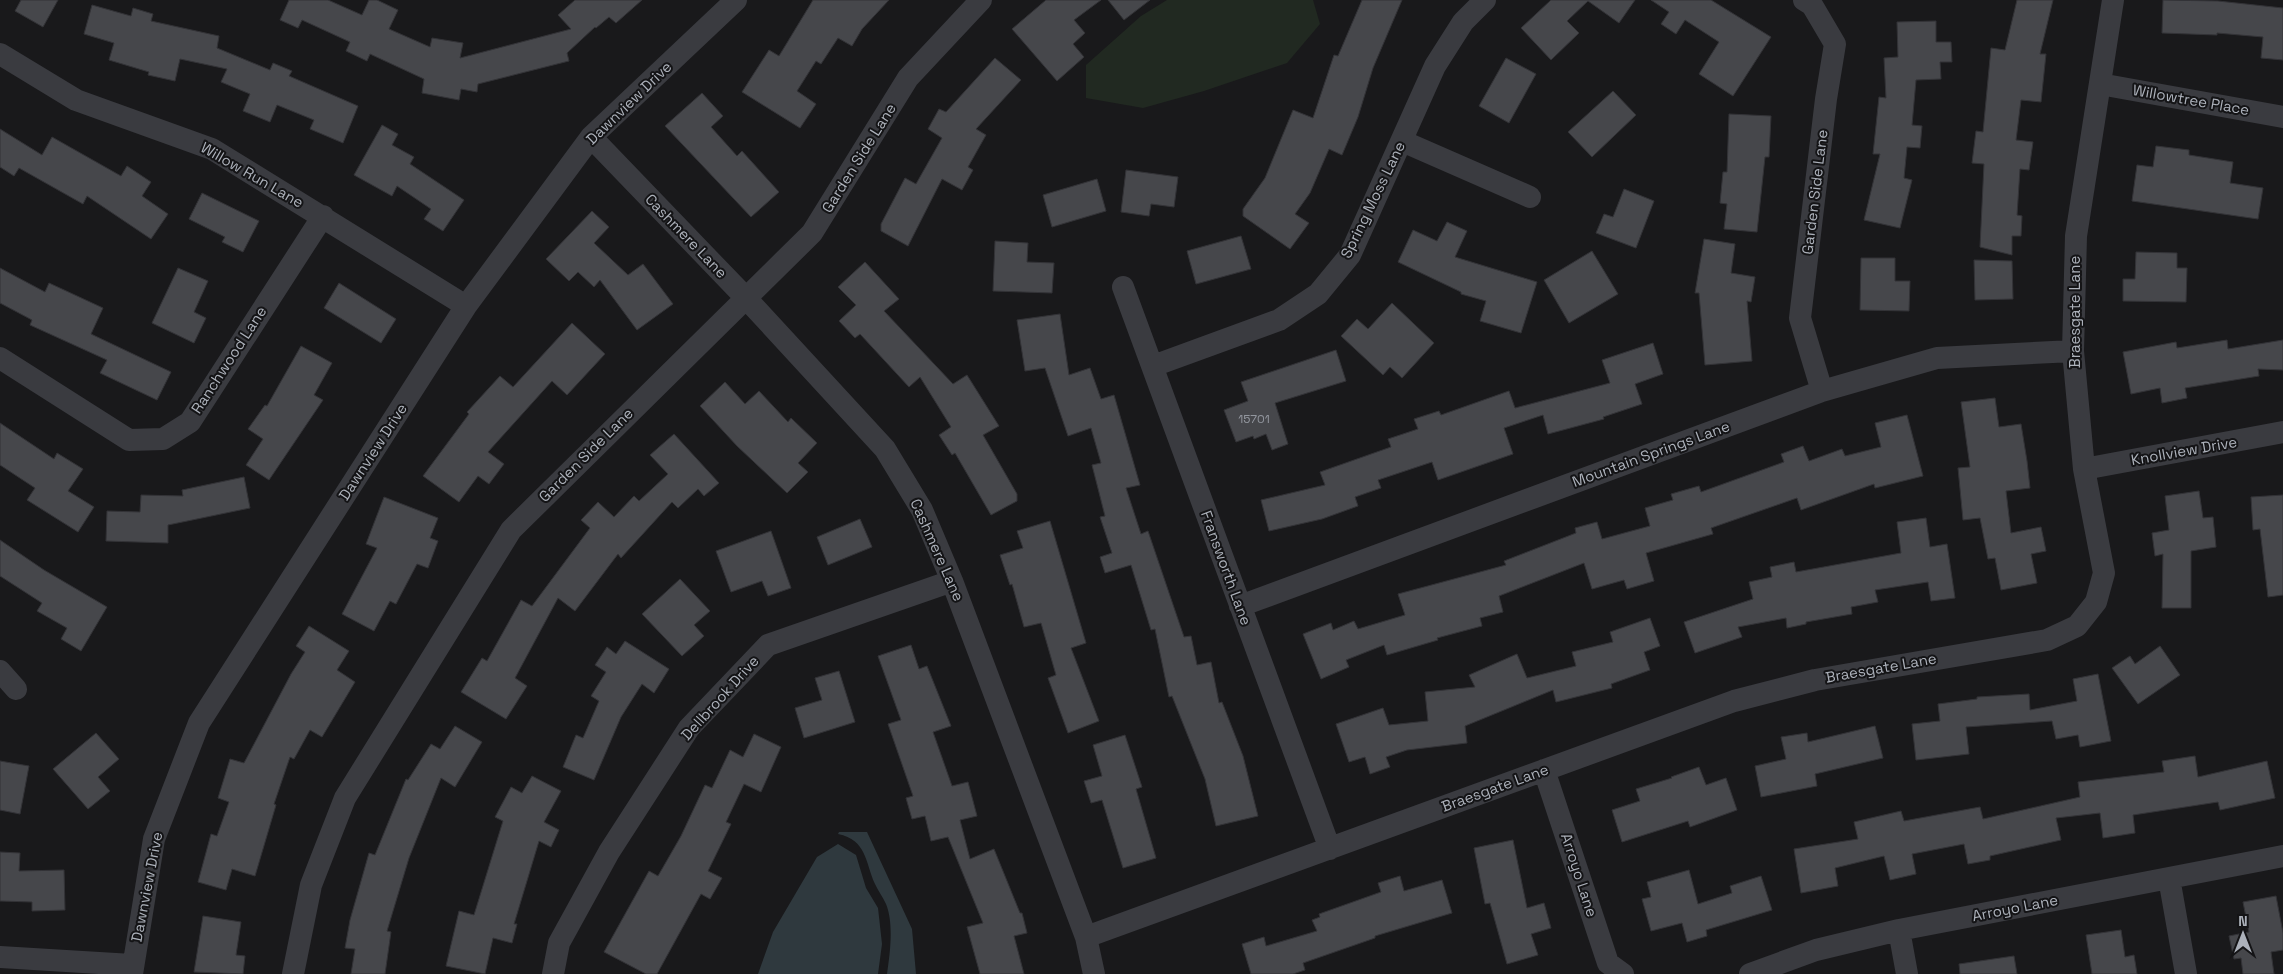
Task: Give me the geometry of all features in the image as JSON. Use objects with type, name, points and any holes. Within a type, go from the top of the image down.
[{"type":"street","name":"Dawnview Drive","points":[[132,969],[154,839],[199,722],[466,306],[591,137],[736,0]]},
{"type":"street","name":"Garden Side Lane","points":[[293,974],[311,885],[345,798],[511,530],[745,297],[812,233],[908,78],[981,0]]},
{"type":"street","name":"Spring Moss Lane","points":[[1153,366],[1279,320],[1318,294],[1350,255],[1435,66],[1463,22],[1485,0]]},
{"type":"street","name":"Garden Side Lane","points":[[1804,0],[1812,5],[1835,44],[1826,99],[1800,318],[1822,391]]},
{"type":"street","name":"Braesgate Lane","points":[[1086,937],[1734,701],[1816,680],[2047,640],[2077,626],[2096,602],[2104,573],[2084,469],[2073,351],[2076,236],[2113,0]]},
{"type":"street","name":"Willow Run Lane","points":[[0,54],[76,100],[212,149],[466,306]]},
{"type":"street","name":"Willowtree Place","points":[[2100,84],[2283,117]]},
{"type":"street","name":"Cashmere Lane","points":[[591,137],[745,297],[885,449],[922,510],[952,581],[1086,937],[1094,974]]},
{"type":"street","points":[[1402,141],[1530,197]]},
{"type":"street","name":"Ranchwood Lane","points":[[0,358],[129,440],[163,439],[190,422],[323,216]]},
{"type":"street","name":"Fransworth Lane","points":[[1124,286],[1330,849]]},
{"type":"street","name":"Mountain Springs Lane","points":[[1240,606],[1822,391],[1937,358],[2073,351]]},
{"type":"street","name":"Knollview Drive","points":[[2084,469],[2283,432]]},
{"type":"street","name":"Dellbrook Drive","points":[[553,974],[559,943],[604,860],[689,728],[768,645],[952,581]]},
{"type":"street","points":[[0,671],[16,689]]},
{"type":"street","name":"Arroyo Lane","points":[[1544,770],[1608,963],[1623,974]]},
{"type":"street","name":"Arroyo Lane","points":[[1750,974],[1816,950],[1899,930],[2283,856]]},
{"type":"street","points":[[2169,878],[2186,974]]},
{"type":"street","points":[[1899,930],[1907,974]]},
{"type":"street","points":[[0,957],[132,969]]},
{"type":"shaded area","points":[[1167,0],[1313,0],[1320,24],[1287,63],[1204,91],[1143,108],[1086,98],[1086,65],[1141,16]]},
{"type":"shaded area","points":[[839,832],[867,832],[912,929],[916,974],[887,974],[891,929],[886,904],[875,884],[864,853],[855,841],[838,834]]},
{"type":"shaded area","points":[[838,844],[856,855],[866,888],[878,908],[882,944],[878,974],[758,974],[773,932],[817,857]]},
{"type":"building","points":[[21,0],[58,0],[43,27],[15,11]]},
{"type":"building","points":[[289,0],[328,0],[362,15],[369,0],[377,0],[398,10],[389,29],[430,47],[432,38],[463,43],[460,58],[571,29],[558,15],[575,0],[642,0],[616,23],[609,17],[595,27],[567,53],[569,61],[478,84],[477,92],[461,89],[459,100],[422,93],[424,79],[370,54],[367,61],[346,51],[350,42],[302,20],[298,28],[280,20]]},
{"type":"building","points":[[813,0],[889,0],[862,29],[852,46],[838,38],[821,64],[816,61],[797,91],[816,104],[800,128],[742,92],[769,50],[779,56]]},
{"type":"building","points":[[1046,0],[1101,0],[1074,20],[1085,33],[1073,44],[1084,57],[1057,81],[1012,29]]},
{"type":"building","points":[[1108,0],[1150,0],[1124,20]]},
{"type":"building","points":[[1362,0],[1402,0],[1373,68],[1358,117],[1342,155],[1329,149],[1310,193],[1295,214],[1309,223],[1290,249],[1243,216],[1243,209],[1265,178],[1293,110],[1313,118],[1334,55],[1338,56]]},
{"type":"building","points":[[1551,0],[1635,0],[1619,23],[1588,1],[1567,21],[1579,33],[1551,60],[1521,28]]},
{"type":"building","points":[[1651,0],[1711,0],[1771,37],[1733,96],[1699,74],[1719,42],[1685,20],[1676,34],[1661,24],[1669,12]]},
{"type":"building","points":[[2017,0],[2053,0],[2040,54],[2046,54],[2041,102],[2021,100],[2016,140],[2033,142],[2029,170],[2020,169],[2017,215],[2022,216],[2021,236],[2012,236],[2012,255],[1980,247],[1984,164],[1972,163],[1976,131],[1983,132],[1991,48],[2005,50]]},
{"type":"building","points":[[2163,0],[2218,1],[2283,8],[2283,60],[2261,58],[2263,37],[2217,33],[2217,35],[2162,33]]},
{"type":"building","points":[[92,5],[131,16],[133,8],[153,14],[151,21],[219,36],[217,48],[270,70],[273,63],[292,71],[289,76],[358,106],[343,143],[310,129],[314,120],[277,105],[270,122],[243,111],[250,94],[221,82],[227,69],[180,59],[175,81],[148,75],[149,72],[109,60],[114,43],[84,34]]},
{"type":"building","points":[[1936,21],[1936,42],[1951,42],[1952,62],[1940,62],[1941,79],[1916,80],[1912,125],[1922,126],[1920,148],[1907,147],[1904,178],[1912,180],[1900,228],[1864,220],[1880,154],[1873,154],[1879,97],[1886,98],[1884,58],[1898,57],[1897,22]]},
{"type":"building","points":[[995,58],[1021,80],[976,129],[986,135],[968,167],[973,170],[962,190],[942,179],[908,246],[881,231],[881,224],[905,178],[916,184],[942,138],[928,129],[939,109],[946,112]]},
{"type":"building","points":[[1506,58],[1536,74],[1509,123],[1479,106]]},
{"type":"building","points":[[1613,91],[1636,115],[1592,157],[1568,132]]},
{"type":"building","points":[[702,93],[723,116],[711,127],[737,156],[742,151],[779,192],[751,217],[665,126]]},
{"type":"building","points":[[1729,114],[1771,116],[1769,157],[1765,157],[1757,232],[1724,229],[1727,204],[1720,203],[1723,172],[1727,172]]},
{"type":"building","points":[[382,125],[398,134],[392,145],[414,157],[410,164],[464,200],[443,231],[424,219],[431,209],[397,186],[392,196],[354,175]]},
{"type":"building","points":[[0,129],[42,155],[52,137],[121,176],[127,166],[151,182],[142,196],[168,214],[151,239],[87,196],[83,204],[19,168],[14,176],[0,167]]},
{"type":"building","points":[[2156,146],[2189,150],[2189,155],[2233,162],[2230,183],[2263,188],[2258,219],[2132,201],[2137,165],[2153,167]]},
{"type":"building","points":[[1126,170],[1178,177],[1174,207],[1151,204],[1149,216],[1121,212]]},
{"type":"building","points":[[1097,179],[1106,211],[1052,227],[1043,195]]},
{"type":"building","points":[[1624,189],[1654,201],[1636,248],[1596,233],[1604,214],[1613,217]]},
{"type":"building","points":[[202,193],[259,221],[243,252],[222,242],[225,237],[189,219]]},
{"type":"building","points":[[592,211],[609,227],[594,243],[628,275],[643,264],[673,304],[637,330],[600,280],[594,287],[578,272],[569,281],[546,259]]},
{"type":"building","points":[[1447,222],[1467,231],[1455,257],[1537,282],[1521,333],[1480,321],[1486,301],[1461,294],[1461,292],[1398,262],[1413,230],[1437,241]]},
{"type":"building","points":[[1241,236],[1251,269],[1196,284],[1187,251]]},
{"type":"building","points":[[1704,239],[1735,244],[1731,273],[1755,277],[1751,302],[1747,301],[1752,361],[1705,365],[1699,293],[1695,293]]},
{"type":"building","points":[[995,241],[1028,243],[1027,262],[1054,263],[1052,293],[993,291]]},
{"type":"building","points":[[1592,251],[1618,294],[1569,323],[1544,280]]},
{"type":"building","points":[[2136,252],[2177,253],[2177,268],[2187,268],[2186,302],[2123,301],[2123,279],[2135,279]]},
{"type":"building","points":[[1861,258],[1895,258],[1895,281],[1910,281],[1909,311],[1860,310]]},
{"type":"building","points":[[1974,260],[2012,261],[2013,299],[1975,300]]},
{"type":"building","points":[[865,262],[899,299],[884,311],[953,384],[967,375],[999,426],[983,435],[1017,494],[1017,501],[991,515],[955,453],[952,455],[939,435],[951,427],[920,377],[909,387],[860,334],[855,338],[839,321],[856,305],[838,287]]},
{"type":"building","points":[[0,268],[45,292],[49,283],[103,308],[91,334],[171,372],[157,400],[100,373],[107,360],[30,325],[32,320],[0,303]]},
{"type":"building","points":[[178,268],[208,281],[194,312],[206,318],[194,343],[152,323]]},
{"type":"building","points":[[339,283],[396,319],[381,343],[324,308]]},
{"type":"building","points":[[1392,303],[1434,343],[1402,378],[1390,367],[1383,375],[1341,336],[1357,319],[1368,329]]},
{"type":"building","points":[[1060,314],[1069,375],[1090,368],[1101,399],[1114,395],[1140,485],[1126,488],[1141,534],[1148,531],[1184,637],[1191,636],[1197,665],[1211,662],[1219,703],[1222,702],[1243,756],[1258,816],[1216,826],[1205,779],[1172,696],[1169,697],[1155,629],[1151,630],[1131,565],[1105,573],[1100,557],[1112,553],[1100,517],[1105,516],[1092,465],[1101,463],[1091,428],[1068,436],[1045,368],[1025,371],[1017,320]]},
{"type":"building","points":[[572,323],[605,354],[567,395],[552,381],[488,452],[504,464],[489,484],[478,476],[459,502],[423,476],[469,414],[467,412],[500,376],[513,387]]},
{"type":"building","points":[[2227,340],[2228,349],[2283,340],[2283,370],[2258,369],[2259,376],[2185,388],[2187,398],[2162,403],[2160,388],[2131,394],[2123,352],[2176,342],[2177,348]]},
{"type":"building","points":[[1653,343],[1663,374],[1635,384],[1642,404],[1603,417],[1604,419],[1548,434],[1543,415],[1504,428],[1513,454],[1438,480],[1432,462],[1378,480],[1381,488],[1355,497],[1358,506],[1322,519],[1269,531],[1261,500],[1325,485],[1320,472],[1391,447],[1388,439],[1418,429],[1414,419],[1439,411],[1441,415],[1509,391],[1515,408],[1610,383],[1602,360]]},
{"type":"building","points":[[301,346],[332,363],[314,395],[323,400],[269,480],[246,465],[263,439],[248,429],[265,405],[267,406]]},
{"type":"building","points":[[1336,350],[1346,381],[1275,403],[1288,444],[1272,450],[1266,434],[1254,439],[1253,436],[1236,442],[1224,410],[1248,401],[1241,382]]},
{"type":"building","points":[[725,382],[745,404],[759,391],[788,422],[791,418],[817,443],[798,463],[808,472],[787,493],[737,446],[700,406]]},
{"type":"building","points":[[1995,398],[1999,427],[2021,424],[2027,461],[2030,488],[2006,491],[2011,533],[2041,527],[2046,551],[2031,554],[2037,583],[2001,590],[1995,558],[1988,559],[1980,518],[1963,520],[1958,468],[1970,467],[1961,402]]},
{"type":"building","points":[[1907,415],[1923,476],[1875,488],[1874,484],[1801,510],[1797,498],[1711,528],[1713,534],[1646,553],[1654,581],[1627,589],[1624,580],[1592,589],[1584,563],[1499,596],[1503,612],[1480,618],[1482,626],[1437,638],[1438,640],[1387,655],[1384,645],[1346,660],[1349,667],[1321,679],[1303,634],[1331,623],[1333,630],[1354,621],[1358,629],[1405,615],[1398,594],[1506,565],[1504,561],[1576,533],[1575,528],[1597,522],[1602,539],[1650,526],[1645,508],[1673,500],[1671,494],[1699,486],[1701,492],[1784,462],[1781,454],[1803,446],[1809,461],[1842,449],[1845,456],[1881,447],[1875,423]]},
{"type":"building","points":[[0,423],[54,459],[57,453],[83,469],[68,491],[94,507],[78,532],[27,500],[35,488],[0,465]]},
{"type":"building","points":[[674,434],[719,483],[704,496],[698,489],[678,508],[672,502],[621,558],[618,554],[575,611],[558,598],[515,678],[527,686],[506,719],[461,692],[482,658],[487,661],[521,600],[532,606],[590,528],[581,520],[598,502],[614,517],[634,496],[639,501],[668,474],[650,455]]},
{"type":"building","points":[[244,477],[250,508],[168,525],[168,543],[106,541],[107,511],[140,512],[141,495],[183,496],[182,490]]},
{"type":"building","points":[[2199,491],[2203,518],[2213,517],[2216,547],[2191,551],[2191,608],[2162,608],[2163,554],[2155,556],[2152,533],[2169,530],[2165,496]]},
{"type":"building","points":[[2283,495],[2283,595],[2268,597],[2260,529],[2253,530],[2251,497]]},
{"type":"building","points":[[384,497],[438,518],[430,538],[438,541],[428,568],[417,564],[396,604],[390,601],[374,631],[342,614],[377,548],[366,544]]},
{"type":"building","points":[[1926,518],[1930,547],[1947,544],[1955,598],[1931,601],[1928,582],[1875,590],[1878,602],[1851,607],[1852,614],[1806,622],[1806,624],[1787,628],[1786,618],[1738,627],[1742,637],[1695,653],[1684,622],[1753,599],[1749,582],[1772,577],[1770,567],[1794,562],[1796,572],[1901,553],[1897,522]]},
{"type":"building","points":[[860,519],[872,547],[828,565],[817,537]]},
{"type":"building","points":[[1050,521],[1086,643],[1071,648],[1099,721],[1068,733],[1048,678],[1056,675],[1041,623],[1024,627],[1012,584],[1010,585],[1000,555],[1023,548],[1017,531]]},
{"type":"building","points":[[771,531],[791,588],[768,596],[762,581],[731,592],[716,551]]},
{"type":"building","points":[[0,540],[44,570],[107,607],[81,651],[61,639],[67,628],[37,611],[42,603],[0,576]]},
{"type":"building","points":[[680,579],[710,611],[694,625],[704,636],[682,656],[642,614]]},
{"type":"building","points":[[1650,618],[1660,646],[1644,652],[1650,670],[1611,684],[1612,688],[1556,702],[1553,690],[1465,726],[1467,743],[1407,750],[1386,757],[1390,767],[1370,774],[1365,757],[1349,762],[1336,724],[1383,708],[1389,725],[1428,721],[1425,692],[1475,687],[1469,675],[1517,654],[1527,678],[1576,666],[1572,652],[1613,642],[1610,632]]},
{"type":"building","points":[[309,626],[349,651],[337,670],[355,682],[322,737],[310,730],[294,759],[290,757],[274,804],[276,805],[255,876],[232,869],[226,890],[198,882],[211,834],[217,836],[229,802],[218,798],[230,759],[244,763],[291,674],[305,652],[296,646]]},
{"type":"building","points":[[625,641],[669,669],[654,693],[642,684],[621,717],[594,780],[563,767],[576,735],[583,738],[599,701],[591,696],[606,672],[595,665],[607,647],[616,654]]},
{"type":"building","points":[[911,645],[919,669],[927,666],[951,726],[933,732],[952,786],[968,782],[977,816],[960,820],[970,859],[994,849],[1020,913],[1022,913],[1027,933],[1014,936],[1024,974],[980,974],[967,927],[983,923],[948,837],[931,841],[925,816],[912,819],[906,798],[913,796],[888,724],[901,720],[878,656]]},
{"type":"building","points":[[2160,646],[2180,675],[2138,704],[2112,668],[2130,656],[2135,664]]},
{"type":"building","points":[[839,671],[855,722],[804,738],[795,708],[822,700],[815,678]]},
{"type":"building","points":[[2098,674],[2111,741],[2080,747],[2078,735],[2056,739],[2052,721],[1966,727],[1969,754],[1916,760],[1912,724],[1940,721],[1938,704],[1977,699],[1977,697],[2029,694],[2030,710],[2077,701],[2073,679]]},
{"type":"building","points":[[455,726],[482,742],[455,787],[441,778],[409,858],[387,931],[391,932],[385,974],[351,974],[355,949],[345,948],[350,920],[369,853],[375,855],[406,779],[408,780],[431,744],[440,749]]},
{"type":"building","points":[[1875,726],[1883,758],[1815,774],[1817,786],[1761,797],[1755,766],[1786,759],[1781,737],[1807,733],[1808,742]]},
{"type":"building","points":[[96,733],[119,759],[98,777],[110,791],[88,809],[53,769]]},
{"type":"building","points":[[754,734],[781,747],[761,792],[744,784],[726,822],[731,824],[708,871],[722,878],[710,899],[701,894],[657,974],[646,974],[604,952],[649,871],[658,876],[681,836],[705,785],[712,788],[730,750],[743,757]]},
{"type":"building","points":[[1125,735],[1142,787],[1136,789],[1156,858],[1123,868],[1102,800],[1091,803],[1084,781],[1102,776],[1093,745]]},
{"type":"building","points":[[2195,756],[2198,777],[2267,761],[2275,798],[2220,810],[2218,802],[2133,815],[2135,833],[2103,838],[2100,813],[2056,818],[2061,840],[1990,856],[1990,860],[1968,864],[1964,844],[1912,854],[1916,874],[1890,880],[1884,856],[1835,868],[1838,886],[1801,893],[1794,849],[1858,839],[1854,822],[1901,811],[1904,821],[1980,807],[1983,819],[2080,797],[2078,782],[2164,772],[2162,761]]},
{"type":"building","points":[[0,761],[29,766],[20,814],[0,810]]},
{"type":"building","points":[[1699,767],[1706,785],[1726,778],[1737,810],[1690,827],[1688,821],[1622,842],[1612,810],[1640,801],[1636,789]]},
{"type":"building","points":[[532,776],[561,791],[544,822],[559,830],[551,847],[539,841],[514,924],[517,924],[512,943],[493,938],[485,974],[446,966],[459,911],[474,915],[503,821],[495,817],[511,787],[522,793]]},
{"type":"building","points":[[1513,840],[1527,908],[1544,903],[1551,928],[1531,934],[1538,955],[1507,964],[1490,903],[1485,904],[1474,848]]},
{"type":"building","points":[[0,852],[20,853],[19,871],[64,870],[65,910],[32,911],[32,902],[0,901]]},
{"type":"building","points":[[1689,870],[1698,904],[1732,893],[1730,886],[1761,876],[1772,910],[1706,930],[1707,936],[1687,942],[1682,923],[1651,931],[1642,899],[1651,897],[1647,882]]},
{"type":"building","points":[[1400,876],[1404,891],[1442,880],[1452,913],[1375,936],[1375,938],[1303,963],[1305,970],[1293,974],[1251,974],[1242,944],[1264,937],[1266,946],[1317,931],[1312,920],[1320,917],[1319,914],[1381,892],[1378,883]]},
{"type":"building","points":[[2276,896],[2283,933],[2283,950],[2271,952],[2274,974],[2243,974],[2241,958],[2234,959],[2229,936],[2249,932],[2243,902]]},
{"type":"building","points":[[203,916],[241,922],[236,955],[245,956],[243,974],[194,972]]},
{"type":"building","points":[[2121,930],[2125,957],[2134,955],[2137,974],[2092,974],[2086,935]]},
{"type":"building","points":[[2014,956],[2017,974],[1960,974],[1959,964]]}]
